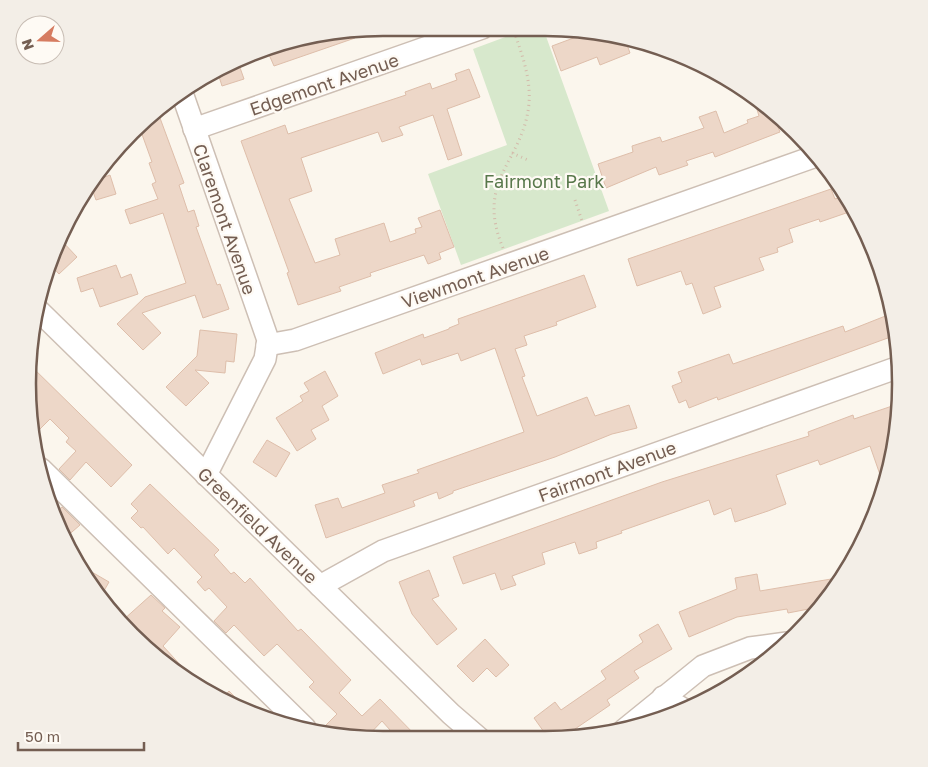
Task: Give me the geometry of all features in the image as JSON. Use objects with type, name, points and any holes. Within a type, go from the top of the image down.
[{"type":"street","name":"Edgemont Avenue","points":[[194,129],[459,36]]},
{"type":"street","name":"Claremont Avenue","points":[[184,100],[268,340],[267,345]]},
{"type":"street","name":"Viewmont Avenue","points":[[267,345],[295,340],[809,159]]},
{"type":"street","name":"Greenfield Avenue","points":[[43,315],[451,714],[471,731]]},
{"type":"street","points":[[206,475],[265,359],[267,345]]},
{"type":"street","name":"Fairmont Avenue","points":[[320,586],[383,551],[891,370]]},
{"type":"street","points":[[49,477],[296,720]]},
{"type":"street","points":[[639,717],[703,666],[750,648],[773,645]]},
{"type":"street","points":[[663,697],[676,704]]},
{"type":"path","points":[[512,264],[499,239],[494,206],[497,182],[526,120],[529,86],[515,36]]},
{"type":"path","points":[[512,153],[530,161]]},
{"type":"green space","name":"Fairmont Park","points":[[508,36],[546,36],[609,211],[461,265],[428,174],[507,145],[473,49]]},
{"type":"building","points":[[355,38],[355,38],[274,66],[270,56],[272,55],[316,43]]},
{"type":"building","points":[[574,38],[590,39],[628,47],[630,53],[600,65],[597,57],[561,71],[552,46]]},
{"type":"building","points":[[240,68],[244,79],[222,86],[219,78]]},
{"type":"building","points":[[469,69],[480,97],[447,109],[462,155],[448,160],[433,115],[399,127],[403,135],[382,142],[378,132],[301,158],[312,191],[289,199],[315,263],[340,255],[335,239],[384,223],[390,242],[416,233],[415,229],[422,227],[418,218],[440,210],[454,247],[439,253],[441,259],[428,264],[424,255],[370,273],[371,276],[339,287],[341,291],[298,305],[287,273],[289,272],[241,141],[285,125],[288,134],[406,95],[405,92],[430,83],[432,89],[457,80],[455,74]]},
{"type":"building","points":[[757,109],[778,127],[780,132],[715,157],[713,152],[686,161],[688,165],[659,175],[656,167],[606,188],[598,164],[633,152],[632,146],[660,137],[662,142],[704,128],[699,117],[716,111],[724,133],[748,123],[747,120],[759,116]]},
{"type":"building","points":[[160,118],[184,183],[179,185],[188,212],[194,210],[199,226],[196,227],[217,285],[220,284],[229,309],[203,318],[195,295],[142,313],[161,333],[143,350],[117,324],[145,297],[186,283],[163,213],[130,224],[125,210],[158,199],[152,184],[156,182],[149,163],[152,162],[142,134]]},
{"type":"building","points":[[110,175],[116,194],[96,200],[94,193],[104,177]]},
{"type":"building","points":[[831,189],[835,199],[838,198],[847,213],[820,222],[819,219],[789,229],[793,242],[777,248],[778,252],[759,258],[764,270],[714,287],[721,307],[703,314],[692,283],[686,285],[681,271],[637,286],[628,259]]},
{"type":"building","points":[[66,245],[77,257],[59,274],[56,270]]},
{"type":"building","points":[[116,265],[121,278],[131,274],[138,294],[100,307],[93,288],[81,292],[77,278]]},
{"type":"building","points":[[584,275],[596,307],[556,322],[557,325],[524,336],[527,345],[515,349],[525,376],[522,377],[537,416],[587,397],[595,416],[629,405],[637,428],[612,434],[555,457],[453,491],[453,493],[439,499],[437,492],[413,501],[415,506],[326,538],[315,505],[338,498],[342,508],[385,493],[382,485],[419,473],[417,470],[524,432],[495,348],[461,361],[458,353],[422,365],[420,359],[383,374],[375,353],[423,334],[424,338],[449,329],[459,324],[458,319]]},
{"type":"building","points":[[885,316],[889,338],[718,400],[717,397],[689,408],[686,400],[679,403],[672,386],[682,382],[678,372],[729,354],[733,364],[843,326],[845,332]]},
{"type":"building","points":[[200,330],[237,334],[234,362],[226,361],[225,373],[195,370],[209,383],[186,406],[166,387],[197,356]]},
{"type":"building","points":[[37,371],[132,465],[111,487],[86,462],[70,480],[59,469],[76,451],[66,442],[69,438],[50,419],[39,430]]},
{"type":"building","points":[[325,371],[338,396],[322,406],[329,420],[311,430],[316,439],[297,451],[276,418],[303,401],[300,396],[309,391],[304,383]]},
{"type":"building","points":[[891,406],[889,429],[880,474],[870,446],[820,465],[818,460],[776,475],[786,504],[768,511],[735,522],[731,508],[714,515],[709,500],[621,531],[622,533],[596,542],[597,548],[579,554],[575,542],[542,553],[545,564],[512,576],[516,585],[501,590],[495,573],[463,584],[453,557],[662,482],[809,436],[808,432],[853,415],[854,419]]},
{"type":"building","points":[[267,440],[290,453],[276,477],[253,462]]},
{"type":"building","points":[[150,484],[219,550],[214,555],[231,574],[234,572],[245,583],[250,578],[298,631],[301,629],[351,680],[339,693],[362,716],[380,699],[411,731],[391,731],[382,721],[373,731],[325,726],[337,714],[309,687],[314,682],[277,644],[264,656],[234,625],[226,633],[214,621],[227,607],[209,588],[205,591],[197,582],[202,577],[174,548],[168,554],[143,527],[141,528],[131,518],[138,511],[131,504]]},
{"type":"building","points":[[62,507],[80,525],[70,533],[63,516],[60,508]]},
{"type":"building","points":[[429,570],[439,596],[432,599],[457,629],[437,645],[412,614],[399,582]]},
{"type":"building","points":[[93,573],[109,582],[104,590]]},
{"type":"building","points":[[757,574],[760,591],[831,579],[808,609],[788,613],[787,609],[737,617],[689,637],[679,612],[737,589],[735,578]]},
{"type":"building","points":[[151,595],[165,608],[162,611],[180,627],[163,646],[180,664],[155,645],[127,617]]},
{"type":"building","points":[[658,624],[672,649],[634,671],[639,678],[607,700],[610,705],[575,729],[543,731],[534,718],[555,702],[561,710],[606,679],[601,671],[643,642],[639,635]]},
{"type":"building","points":[[485,639],[509,665],[496,677],[487,668],[473,682],[457,666]]}]
